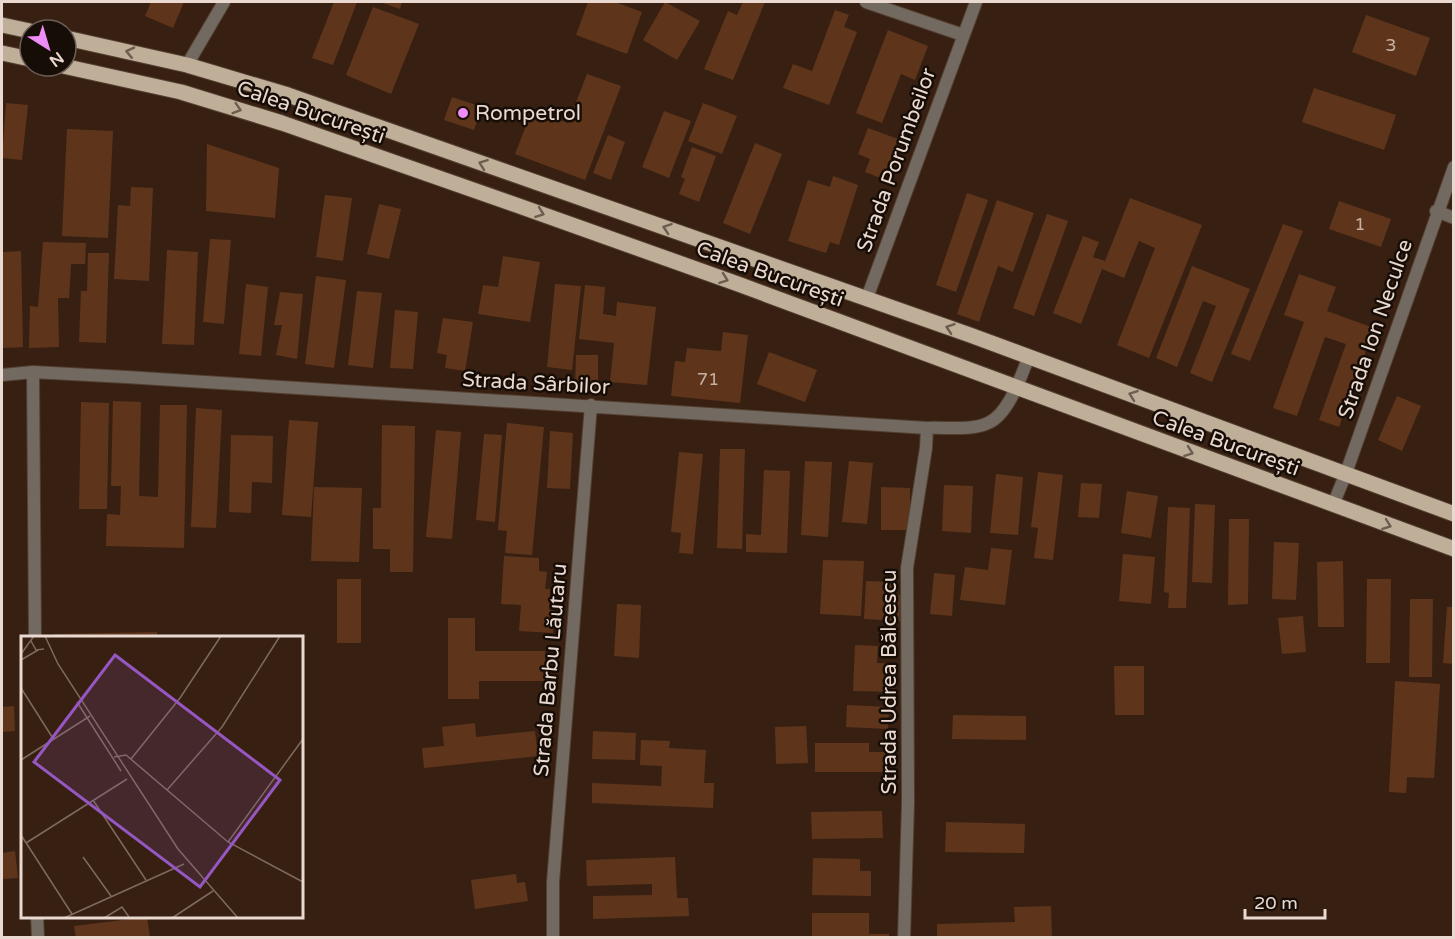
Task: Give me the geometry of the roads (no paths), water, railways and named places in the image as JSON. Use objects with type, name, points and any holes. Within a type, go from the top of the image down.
[{"type":"main road","points":[[2,25],[18,28]]},
{"type":"main road","name":"Calea București","points":[[78,41],[187,65],[298,99],[1029,356],[1454,514]]},
{"type":"main road","points":[[2,53],[18,56]]},
{"type":"main road","points":[[181,92],[187,65]]},
{"type":"main road","name":"Calea București","points":[[78,69],[181,92],[282,123],[738,284],[1454,549]]},
{"type":"street","points":[[187,65],[224,2]]},
{"type":"street","points":[[866,2],[963,35]]},
{"type":"street","name":"Strada Porumbeilor","points":[[867,298],[976,2]]},
{"type":"street","name":"Strada Ion Neculce","points":[[1333,505],[1436,211],[1454,167]]},
{"type":"street","points":[[1436,211],[1454,218]]},
{"type":"street","name":"Strada Sârbilor","points":[[2,375],[33,372],[470,400],[591,405],[927,428],[989,423],[1003,411],[1029,356]]},
{"type":"street","points":[[33,372],[35,636]]},
{"type":"street","name":"Strada Barbu Lăutaru","points":[[553,938],[553,882],[591,405]]},
{"type":"street","name":"Strada Udrea Bălcescu","points":[[904,938],[908,803],[907,567],[926,448],[927,428]]},
{"type":"street","points":[[37,918],[38,938]]},
{"type":"place","name":"Rompetrol","points":[[463,113]]}]
